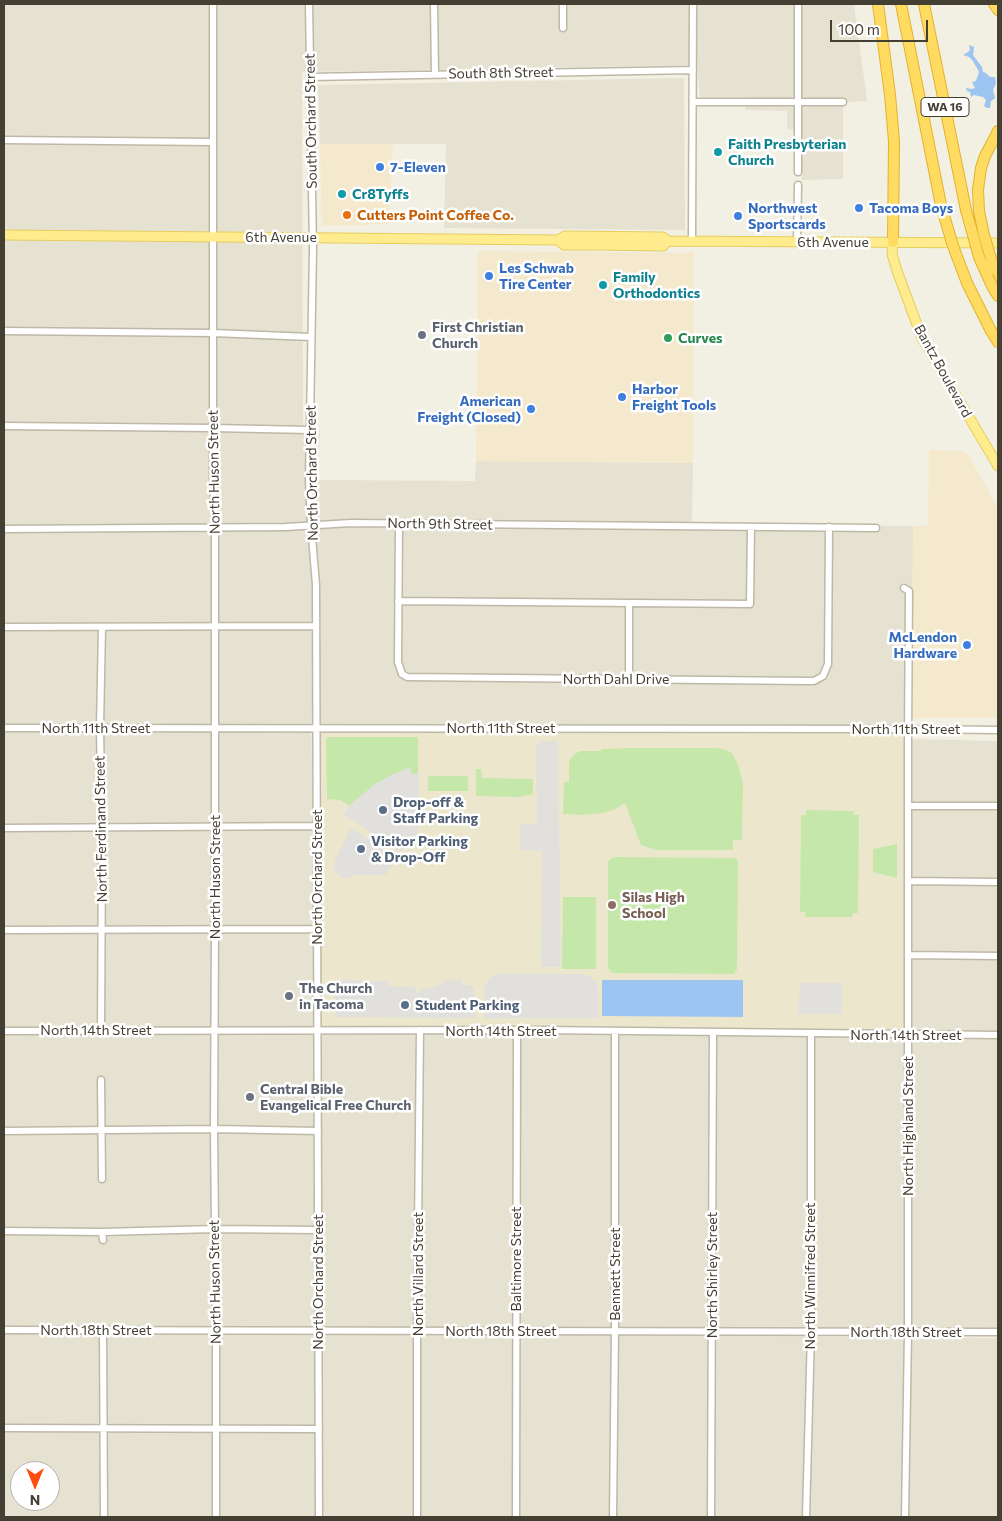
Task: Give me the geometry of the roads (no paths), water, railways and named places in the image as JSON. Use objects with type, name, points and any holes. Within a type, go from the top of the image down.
[{"type":"highway","points":[[878,4],[894,141],[893,242]]},
{"type":"highway","name":"WA 16","points":[[901,4],[941,205],[953,246],[967,283],[998,342]]},
{"type":"highway","name":"WA 16","points":[[924,4],[966,210],[979,257],[995,283],[998,296]]},
{"type":"highway","points":[[994,4],[998,10]]},
{"type":"highway","points":[[995,283],[994,269],[979,212],[978,190],[985,156],[998,131]]},
{"type":"main road","name":"6th Avenue","points":[[4,235],[558,240],[564,245],[664,246],[668,241],[998,243]]},
{"type":"main road","name":"Bantz Boulevard","points":[[893,242],[892,254],[897,271],[922,338],[998,466]]},
{"type":"street","name":"North Huson Street","points":[[213,4],[216,1517]]},
{"type":"street","name":"South Orchard Street","points":[[309,4],[312,238]]},
{"type":"street","points":[[434,4],[435,74]]},
{"type":"street","points":[[563,28],[564,4]]},
{"type":"street","points":[[692,4],[692,241]]},
{"type":"street","points":[[798,4],[798,172]]},
{"type":"street","name":"South 8th Street","points":[[310,77],[693,70]]},
{"type":"street","points":[[693,102],[843,102]]},
{"type":"street","points":[[4,140],[213,142]]},
{"type":"street","points":[[797,242],[798,185]]},
{"type":"street","name":"North Orchard Street","points":[[312,238],[309,488],[315,565],[317,728],[319,1517]]},
{"type":"street","points":[[4,331],[311,336]]},
{"type":"street","points":[[4,426],[310,430]]},
{"type":"street","name":"North 9th Street","points":[[4,529],[286,527],[351,523],[876,528]]},
{"type":"street","points":[[399,524],[398,601],[629,603],[750,604],[751,527]]},
{"type":"street","name":"North Dahl Drive","points":[[398,601],[398,662],[402,674],[407,677],[814,681],[826,672],[829,658],[829,527]]},
{"type":"street","name":"North Highland Street","points":[[904,588],[909,591],[908,1332],[905,1517]]},
{"type":"street","points":[[629,603],[629,679]]},
{"type":"street","points":[[4,627],[316,626]]},
{"type":"street","name":"North Ferdinand Street","points":[[101,1030],[100,727],[102,627]]},
{"type":"street","name":"North 11th Street","points":[[4,728],[998,730]]},
{"type":"street","points":[[908,806],[998,806]]},
{"type":"street","points":[[4,828],[317,826]]},
{"type":"street","points":[[908,881],[998,882]]},
{"type":"street","points":[[4,930],[317,929]]},
{"type":"street","points":[[908,955],[998,956]]},
{"type":"street","name":"North Villard Street","points":[[417,1517],[420,1030]]},
{"type":"street","name":"North 14th Street","points":[[4,1031],[517,1030],[998,1035]]},
{"type":"street","name":"Baltimore Street","points":[[516,1517],[517,1030]]},
{"type":"street","name":"Bennett Street","points":[[613,1517],[615,1031]]},
{"type":"street","name":"North Shirley Street","points":[[711,1517],[713,1032]]},
{"type":"street","name":"North Winnifred Street","points":[[806,1517],[811,1332],[811,1034]]},
{"type":"street","points":[[101,1080],[102,1179]]},
{"type":"street","points":[[4,1131],[214,1129],[318,1131]]},
{"type":"street","points":[[4,1231],[318,1230]]},
{"type":"street","points":[[102,1232],[103,1240]]},
{"type":"street","name":"North 18th Street","points":[[4,1330],[998,1332]]},
{"type":"street","points":[[103,1330],[104,1517]]},
{"type":"street","points":[[4,1428],[319,1429]]},
{"type":"water","points":[[969,45],[974,47],[973,55],[982,67],[983,72],[990,77],[995,77],[996,83],[993,90],[995,98],[991,101],[990,108],[984,106],[986,100],[983,97],[974,95],[971,97],[970,92],[966,88],[975,88],[972,82],[976,81],[979,72],[973,61],[963,55],[970,50]]},
{"type":"water","points":[[602,980],[743,980],[743,1017],[602,1016]]},
{"type":"place","name":"Faith Presbyterian Church","points":[[718,152]]},
{"type":"place","name":"7-Eleven","points":[[380,167]]},
{"type":"place","name":"Cr8Tyffs","points":[[342,194]]},
{"type":"place","name":"Tacoma Boys","points":[[859,208]]},
{"type":"place","name":"Cutters Point Coffee Co.","points":[[347,215]]},
{"type":"place","name":"Northwest Sportscards","points":[[738,216]]},
{"type":"place","name":"Les Schwab Tire Center","points":[[489,276]]},
{"type":"place","name":"Family Orthodontics","points":[[603,285]]},
{"type":"place","name":"First Christian Church","points":[[422,335]]},
{"type":"place","name":"Curves","points":[[668,338]]},
{"type":"place","name":"Harbor Freight Tools","points":[[622,397]]},
{"type":"place","name":"American Freight (Closed)","points":[[531,409]]},
{"type":"place","name":"McLendon Hardware","points":[[967,645]]},
{"type":"place","name":"Drop-off & Staff Parking","points":[[383,810]]},
{"type":"place","name":"Visitor Parking & Drop-Off","points":[[361,849]]},
{"type":"place","name":"Silas High School","points":[[612,905]]},
{"type":"place","name":"The Church in Tacoma","points":[[289,996]]},
{"type":"place","name":"Student Parking","points":[[405,1005]]},
{"type":"place","name":"Central Bible Evangelical Free Church","points":[[250,1097]]}]
